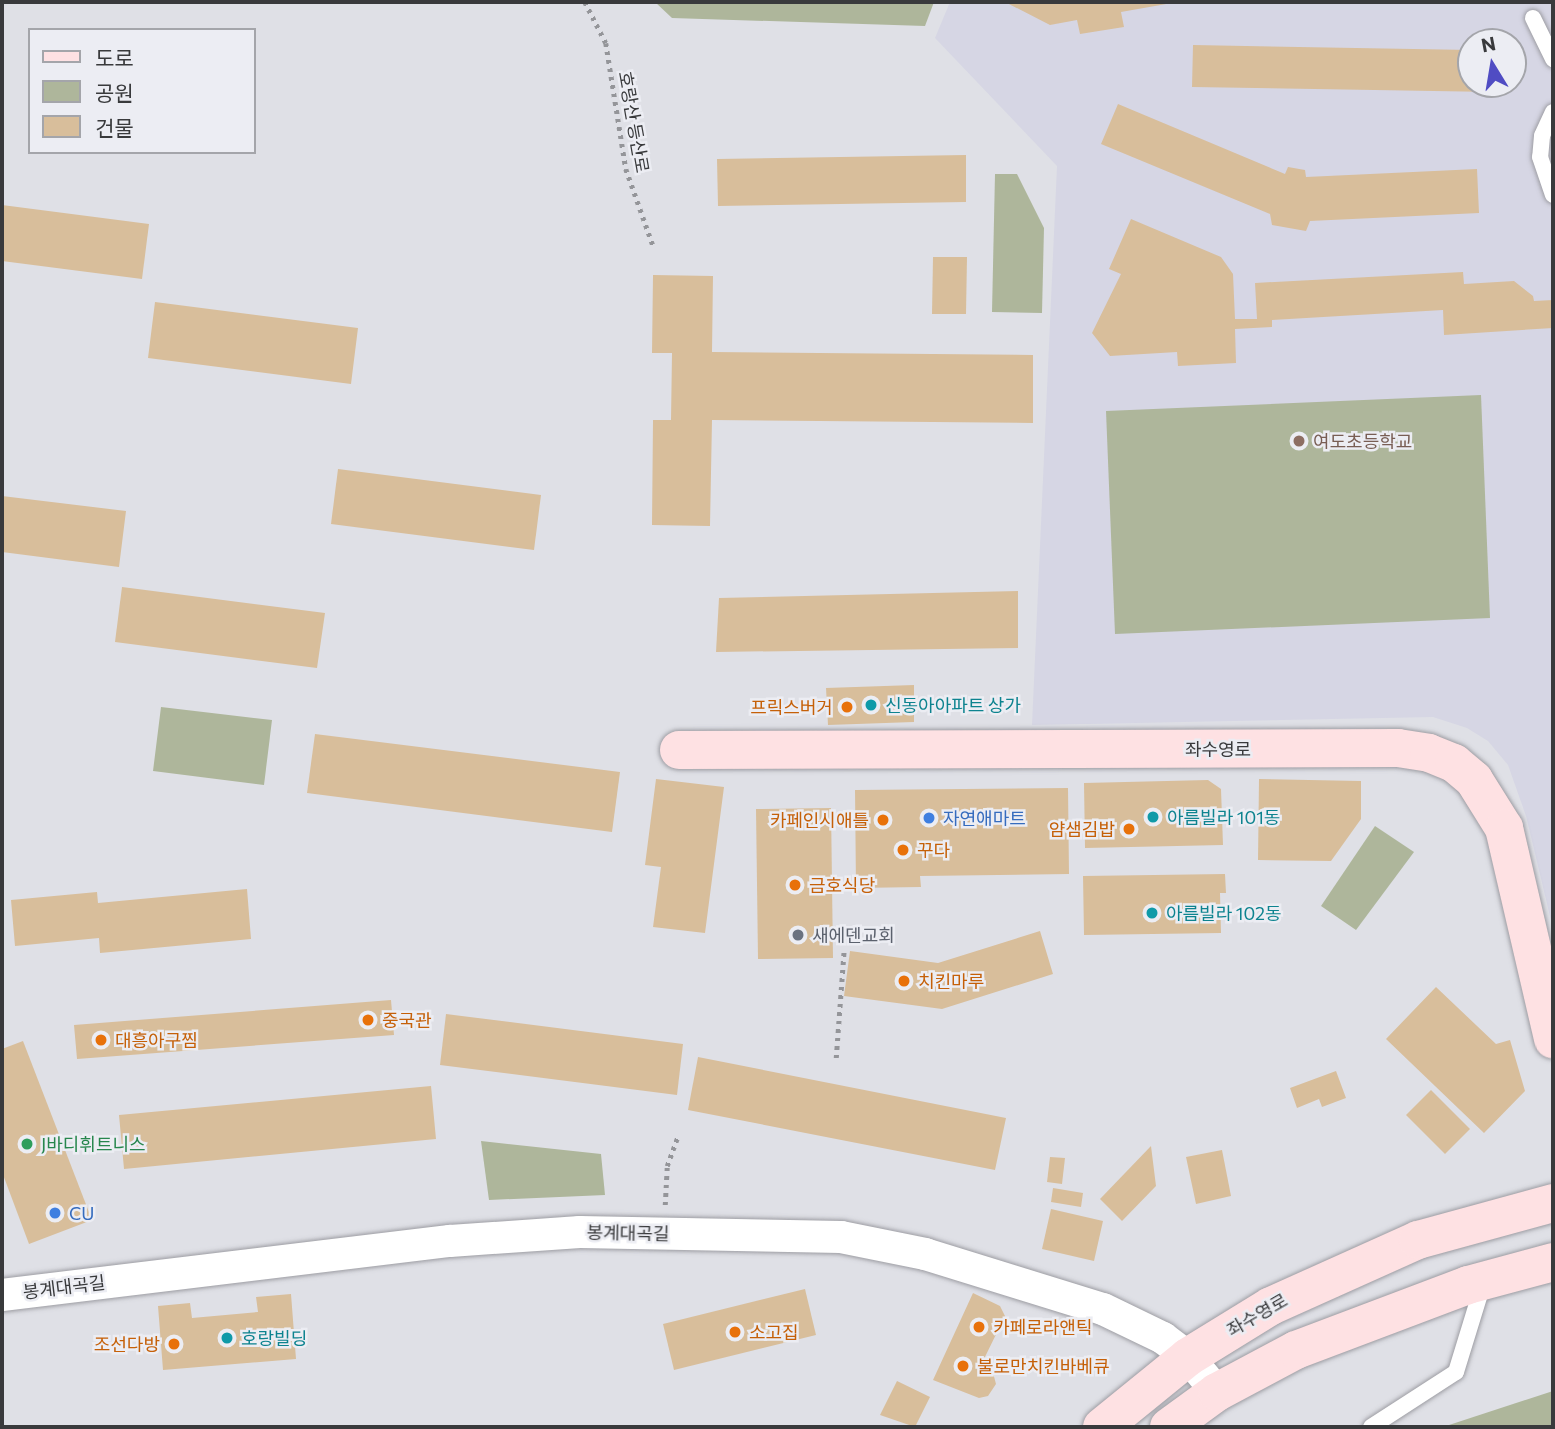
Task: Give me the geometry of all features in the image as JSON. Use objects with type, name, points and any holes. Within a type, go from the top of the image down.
[{"type":"street","name":"좌수영로","points":[[679,750],[1398,748],[1429,753],[1454,763],[1474,780],[1504,828],[1553,1039]]},
{"type":"street","name":"좌수영로","points":[[1102,1427],[1188,1357],[1271,1306],[1375,1256],[1465,1226],[1553,1203]]},
{"type":"street","name":"봉계대곡길","points":[[2,1295],[450,1241],[580,1233],[841,1237],[901,1248],[1090,1304],[1163,1338],[1188,1357],[1217,1392]]},
{"type":"street","points":[[1169,1427],[1217,1392],[1296,1350],[1367,1320],[1484,1280],[1553,1262]]},
{"type":"lane","points":[[1533,18],[1553,59]]},
{"type":"lane","points":[[1553,112],[1542,136],[1540,157],[1553,195]]},
{"type":"lane","points":[[1371,1427],[1456,1372],[1484,1280]]},
{"type":"path","name":"호랑산 등산로","points":[[585,2],[606,43],[626,169],[654,248]]},
{"type":"path","points":[[836,1058],[844,948]]},
{"type":"path","points":[[664,1210],[667,1166],[678,1136]]},
{"type":"shaded area","name":"여도초등학교","points":[[950,2],[1553,2],[1553,929],[1526,816],[1508,765],[1488,741],[1467,728],[1433,717],[1032,725],[1057,166],[935,38]]},
{"type":"green space","points":[[655,2],[934,2],[925,26],[672,18]]},
{"type":"green space","points":[[995,174],[1017,174],[1044,228],[1042,313],[992,312]]},
{"type":"green space","points":[[1481,395],[1490,618],[1115,634],[1106,411]]},
{"type":"green space","points":[[161,707],[272,720],[264,785],[153,771]]},
{"type":"green space","points":[[1375,826],[1414,852],[1356,930],[1321,906]]},
{"type":"green space","points":[[481,1141],[601,1154],[605,1195],[489,1200]]},
{"type":"green space","points":[[1553,1391],[1553,1427],[1445,1427],[1449,1425]]},
{"type":"building","points":[[1005,2],[1172,3],[1121,12],[1124,27],[1080,34],[1077,20],[1050,25]]},
{"type":"building","points":[[1193,45],[1457,50],[1457,91],[1192,87]]},
{"type":"building","points":[[1118,104],[1285,174],[1288,167],[1305,170],[1306,177],[1477,169],[1479,213],[1310,221],[1306,231],[1272,225],[1270,214],[1101,144]]},
{"type":"building","points":[[966,155],[966,202],[718,206],[717,159]]},
{"type":"building","points":[[2,205],[149,224],[142,279],[2,261]]},
{"type":"building","points":[[1131,219],[1221,257],[1233,274],[1235,319],[1257,319],[1255,283],[1463,272],[1464,284],[1514,281],[1533,296],[1534,301],[1553,300],[1553,328],[1444,335],[1443,310],[1272,320],[1272,327],[1235,329],[1236,363],[1178,366],[1177,352],[1110,356],[1092,333],[1121,274],[1109,269]]},
{"type":"building","points":[[933,257],[967,257],[966,314],[932,314]]},
{"type":"building","points":[[653,275],[713,276],[712,352],[1033,355],[1033,423],[712,420],[710,526],[652,525],[653,420],[671,420],[672,353],[652,353]]},
{"type":"building","points":[[155,302],[358,328],[351,384],[148,358]]},
{"type":"building","points":[[338,469],[541,495],[534,550],[331,524]]},
{"type":"building","points":[[2,496],[126,511],[119,567],[2,552]]},
{"type":"building","points":[[122,587],[325,613],[317,668],[115,642]]},
{"type":"building","points":[[1018,591],[1018,648],[716,652],[719,598]]},
{"type":"building","name":"신동아아파트 상가","points":[[914,685],[914,722],[828,725],[826,688]]},
{"type":"building","points":[[315,734],[620,772],[612,832],[307,793]]},
{"type":"building","points":[[656,779],[724,787],[705,933],[653,927],[661,867],[645,865]]},
{"type":"building","points":[[1259,779],[1361,781],[1361,819],[1331,861],[1258,860]]},
{"type":"building","name":"아름빌라 101동","points":[[1208,780],[1221,789],[1223,845],[1085,848],[1084,783]]},
{"type":"building","points":[[1068,788],[1069,874],[920,876],[921,887],[856,888],[855,790]]},
{"type":"building","points":[[831,808],[833,958],[758,959],[756,809]]},
{"type":"building","name":"아름빌라 102동","points":[[1225,874],[1226,893],[1220,893],[1221,933],[1084,935],[1083,876]]},
{"type":"building","points":[[247,889],[251,939],[100,953],[99,938],[15,946],[11,900],[97,892],[98,903]]},
{"type":"building","points":[[1040,931],[1053,974],[942,1009],[844,996],[850,951],[938,963]]},
{"type":"building","points":[[1436,987],[1496,1044],[1510,1040],[1525,1091],[1484,1133],[1386,1039]]},
{"type":"building","points":[[391,1000],[394,1035],[77,1059],[74,1025]]},
{"type":"building","points":[[446,1014],[683,1044],[677,1095],[440,1065]]},
{"type":"building","points":[[23,1041],[92,1220],[29,1244],[2,1172],[2,1049]]},
{"type":"building","points":[[698,1057],[1006,1118],[995,1170],[688,1110]]},
{"type":"building","points":[[1336,1071],[1346,1098],[1322,1107],[1319,1099],[1297,1108],[1290,1088]]},
{"type":"building","points":[[431,1086],[436,1139],[124,1169],[119,1115]]},
{"type":"building","points":[[1431,1090],[1470,1129],[1445,1154],[1406,1115]]},
{"type":"building","points":[[1151,1146],[1156,1186],[1122,1221],[1100,1199]]},
{"type":"building","points":[[1222,1150],[1231,1196],[1196,1204],[1186,1157]]},
{"type":"building","points":[[1050,1157],[1065,1158],[1062,1184],[1047,1182]]},
{"type":"building","points":[[1053,1188],[1083,1193],[1081,1207],[1051,1202]]},
{"type":"building","points":[[1051,1209],[1103,1221],[1094,1261],[1042,1249]]},
{"type":"building","points":[[805,1289],[816,1335],[674,1370],[663,1324]]},
{"type":"building","points":[[973,1293],[1000,1306],[1005,1316],[983,1361],[992,1369],[996,1384],[988,1396],[979,1398],[933,1380]]},
{"type":"building","name":"호랑빌딩","points":[[291,1294],[296,1359],[163,1370],[158,1306],[190,1303],[192,1318],[258,1312],[256,1297]]},
{"type":"building","points":[[897,1381],[930,1397],[915,1427],[880,1415]]},
{"type":"place","name":"여도초등학교","points":[[1299,441]]},
{"type":"place","name":"신동아아파트 상가","points":[[871,705]]},
{"type":"place","name":"프릭스버거","points":[[847,707]]},
{"type":"place","name":"아름빌라 101동","points":[[1153,817]]},
{"type":"place","name":"자연애마트","points":[[929,818]]},
{"type":"place","name":"카페인시애틀","points":[[883,820]]},
{"type":"place","name":"얌샘김밥","points":[[1129,829]]},
{"type":"place","name":"꾸다","points":[[903,850]]},
{"type":"place","name":"금호식당","points":[[795,885]]},
{"type":"place","name":"아름빌라 102동","points":[[1152,913]]},
{"type":"place","name":"새에덴교회","points":[[798,935]]},
{"type":"place","name":"치킨마루","points":[[904,981]]},
{"type":"place","name":"중국관","points":[[368,1020]]},
{"type":"place","name":"대흥아구찜","points":[[101,1040]]},
{"type":"place","name":"J바디휘트니스","points":[[27,1144]]},
{"type":"place","name":"CU","points":[[55,1213]]},
{"type":"place","name":"카페로라앤틱","points":[[979,1327]]},
{"type":"place","name":"소고집","points":[[735,1332]]},
{"type":"place","name":"호랑빌딩","points":[[227,1338]]},
{"type":"place","name":"조선다방","points":[[174,1344]]},
{"type":"place","name":"불로만치킨바베큐","points":[[963,1366]]}]
